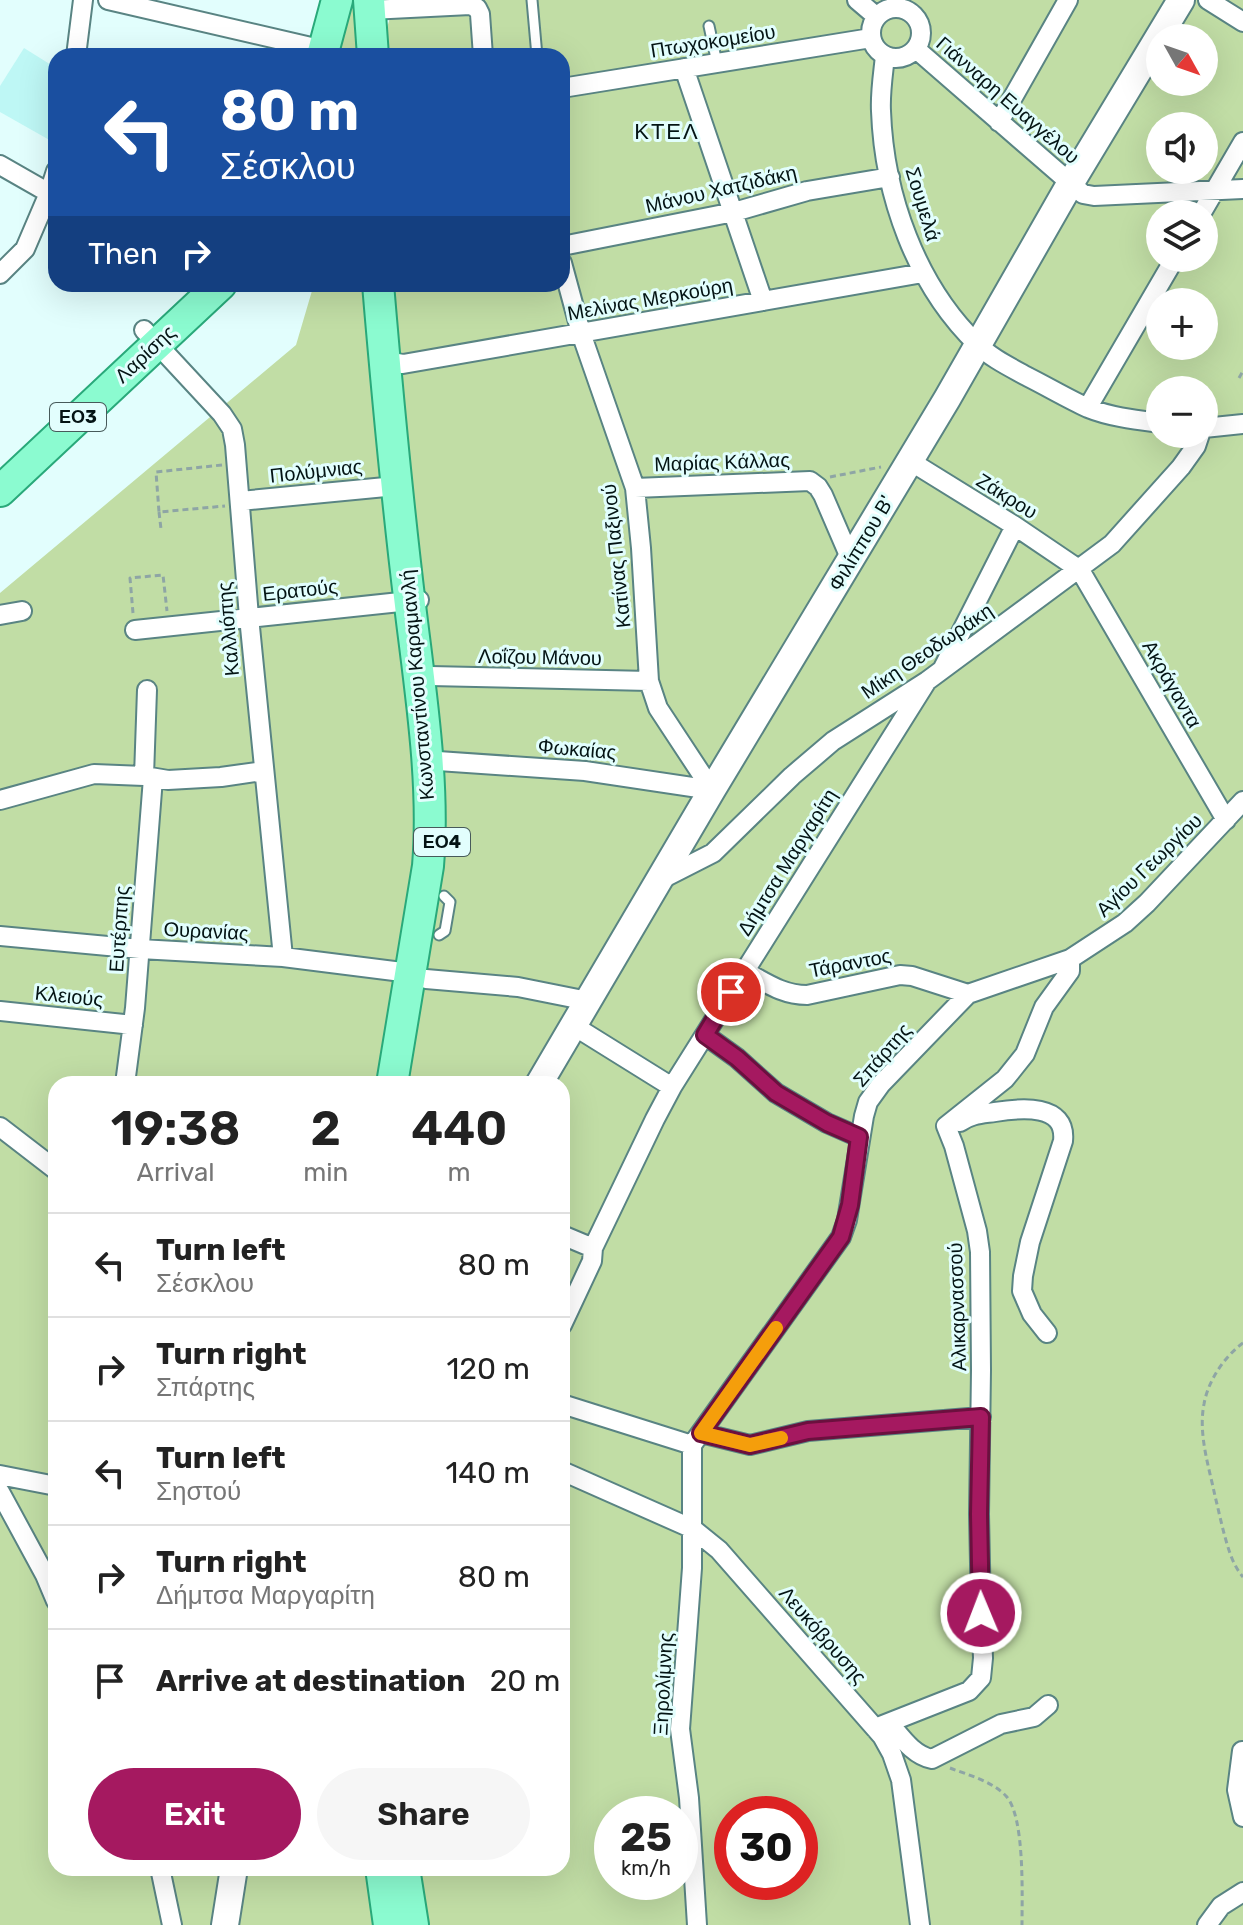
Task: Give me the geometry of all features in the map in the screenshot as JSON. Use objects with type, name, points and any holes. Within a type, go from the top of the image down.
[{"type":"main road","points":[[324,48],[337,0]]},
{"type":"main road","name":"Φιλίππου Β'","points":[[544,1076],[1181,0]]},
{"type":"main road","points":[[370,5],[373,48]]},
{"type":"main road","name":"Λαρίσης","points":[[0,467],[202,292]]},
{"type":"main road","name":"Κωνσταντίνου Καραμανλή","points":[[380,292],[394,363],[416,600],[429,836],[410,1076]]},
{"type":"main road","name":"Κωνσταντίνου Καραμανλή","points":[[394,1076],[442,869],[443,811],[430,676],[396,486],[396,292]]},
{"type":"main road","name":"Λαρίσης","points":[[0,491],[150,337]]},
{"type":"main road","points":[[225,1925],[233,1876]]},
{"type":"main road","points":[[382,1876],[389,1925]]},
{"type":"main road","points":[[405,1876],[413,1925]]},
{"type":"street","points":[[77,48],[83,0]]},
{"type":"street","points":[[108,0],[303,48]]},
{"type":"street","points":[[857,0],[877,17]]},
{"type":"street","points":[[999,122],[1068,0]]},
{"type":"street","points":[[1208,0],[1243,22]]},
{"type":"street","points":[[907,4],[919,21],[921,41],[910,55],[893,59],[878,52],[871,38],[872,27],[877,17],[885,11],[907,4]]},
{"type":"street","points":[[370,5],[470,5],[477,8],[480,14],[482,48]]},
{"type":"street","name":"Πτωχοκομείου","points":[[570,87],[871,38]]},
{"type":"street","name":"Γιάνναρη Ευαγγέλου","points":[[916,49],[1070,184]]},
{"type":"street","name":"Σουμελά","points":[[885,56],[881,110],[883,140],[901,219],[923,273],[959,325],[978,346],[1001,362],[1088,407],[1103,413],[1146,421]]},
{"type":"street","points":[[684,68],[763,301]]},
{"type":"street","points":[[1209,200],[1243,142]]},
{"type":"street","points":[[0,165],[48,192]]},
{"type":"street","name":"Μάνου Χατζιδάκη","points":[[570,244],[734,212],[807,191],[890,177]]},
{"type":"street","points":[[1070,184],[1083,194],[1094,196],[1243,189]]},
{"type":"street","points":[[0,274],[25,249],[48,205]]},
{"type":"street","points":[[1088,407],[1167,272]]},
{"type":"street","name":"Μελίνας Μερκούρη","points":[[394,363],[923,273]]},
{"type":"street","name":"Κατίνας Παξινού","points":[[570,292],[635,488],[649,681],[658,708],[712,790]]},
{"type":"street","name":"Καλλιόπης","points":[[150,337],[222,414],[232,429],[283,957]]},
{"type":"street","points":[[1218,427],[1243,424]]},
{"type":"street","name":"Μίκη Θεοδωράκη","points":[[657,881],[713,853],[833,741],[934,676],[1080,570],[1112,544],[1195,448]]},
{"type":"street","name":"Ζάκρου","points":[[910,461],[1080,570]]},
{"type":"street","points":[[810,481],[823,495],[851,560]]},
{"type":"street","name":"Μαρίας Κάλλας","points":[[635,488],[810,481]]},
{"type":"street","name":"Πολύμνιας","points":[[240,503],[396,486]]},
{"type":"street","name":"Δήμτσα Μαργαρίτη","points":[[570,1308],[592,1261],[593,1248],[672,1087],[934,676],[1015,526]]},
{"type":"street","name":"Ακράγαντα","points":[[1080,570],[1226,820]]},
{"type":"street","name":"Ερατούς","points":[[135,630],[416,600]]},
{"type":"street","points":[[0,615],[22,611]]},
{"type":"street","name":"Λοΐζου Μάνου","points":[[430,676],[649,681]]},
{"type":"street","name":"Ευτέρπης","points":[[126,1076],[140,949],[148,777],[147,690]]},
{"type":"street","name":"Φωκαίας","points":[[438,761],[585,771],[712,790]]},
{"type":"street","points":[[0,800],[85,775],[168,780],[263,771]]},
{"type":"street","name":"Αγίου Γεωργίου","points":[[968,994],[1070,959],[1125,923],[1243,801]]},
{"type":"street","name":"Ουρανίας","points":[[0,936],[140,949],[283,957],[518,987],[588,1001]]},
{"type":"street","points":[[1047,1333],[1032,1314],[1022,1291],[1023,1276],[1030,1242],[1064,1130],[1058,1120],[1048,1114],[1021,1108],[969,1116],[948,1131],[946,1126],[1005,1079],[1025,1054],[1044,1007],[1070,971],[1070,959]]},
{"type":"street","name":"Τάραντος","points":[[744,971],[794,995],[807,995],[900,975],[968,994]]},
{"type":"street","name":"Σπάρτης","points":[[697,1439],[841,1237],[850,1205],[859,1137],[868,1102],[881,1084],[968,994]]},
{"type":"street","name":"Κλειούς","points":[[0,1011],[133,1025]]},
{"type":"street","points":[[574,1026],[672,1087]]},
{"type":"street","points":[[705,1035],[737,1058],[776,1093],[827,1123],[859,1137]]},
{"type":"street","points":[[0,1127],[48,1164]]},
{"type":"street","name":"Αλικαρνασσού","points":[[883,1726],[969,1691],[981,1678],[980,1252],[977,1231],[948,1131]]},
{"type":"street","points":[[570,1238],[593,1248]]},
{"type":"street","points":[[570,1407],[697,1439],[750,1445],[808,1431],[981,1417]]},
{"type":"street","name":"Ξηρολίμνης","points":[[697,1439],[686,1673],[680,1729],[690,1813],[697,1925]]},
{"type":"street","points":[[0,1475],[48,1484]]},
{"type":"street","name":"Λευκόβρυσης","points":[[570,1475],[693,1529],[719,1550],[883,1726],[901,1780],[920,1925]]},
{"type":"street","points":[[0,1492],[48,1582]]},
{"type":"street","points":[[883,1726],[924,1758],[932,1759],[1001,1724],[1034,1717],[1048,1705]]},
{"type":"street","points":[[1242,1751],[1237,1790],[1243,1817]]},
{"type":"street","points":[[162,1876],[172,1925]]},
{"type":"street","points":[[1207,1925],[1221,1906],[1243,1892]]},
{"type":"lane","points":[[532,0],[536,48]]},
{"type":"lane","points":[[709,26],[717,63]]},
{"type":"lane","points":[[439,935],[445,931],[450,902],[444,896]]},
{"type":"path","points":[[1239,378],[1243,371]]},
{"type":"path","points":[[810,481],[910,461]]},
{"type":"path","points":[[161,529],[156,472],[237,463]]},
{"type":"path","points":[[159,512],[240,503]]},
{"type":"path","points":[[135,630],[130,578],[163,575],[168,626]]},
{"type":"path","points":[[1243,1343],[1215,1376],[1208,1390],[1202,1420],[1205,1452],[1220,1516],[1231,1558],[1243,1577]]},
{"type":"path","points":[[932,1759],[992,1785],[1012,1804],[1021,1854],[1022,1925]]},
{"type":"shaded area","points":[[24,48],[48,63],[48,139],[0,112],[0,86]]},
{"type":"green space","points":[[351,0],[359,0],[362,48],[339,48]]},
{"type":"green space","points":[[395,0],[1243,0],[1243,1925],[0,1925],[0,593],[296,345],[312,292],[570,292],[570,48],[381,48]]},
{"type":"slow traffic","points":[[776,1328],[701,1433],[750,1445],[781,1438]]},
{"type":"district","name":"ΚΤΕΛ","points":[[667,131]]},
{"type":"route","points":[[731,992],[705,1035],[737,1058],[776,1093],[827,1123],[859,1137],[850,1205],[841,1237],[701,1433],[750,1445],[808,1431],[981,1417],[981,1613]]}]
